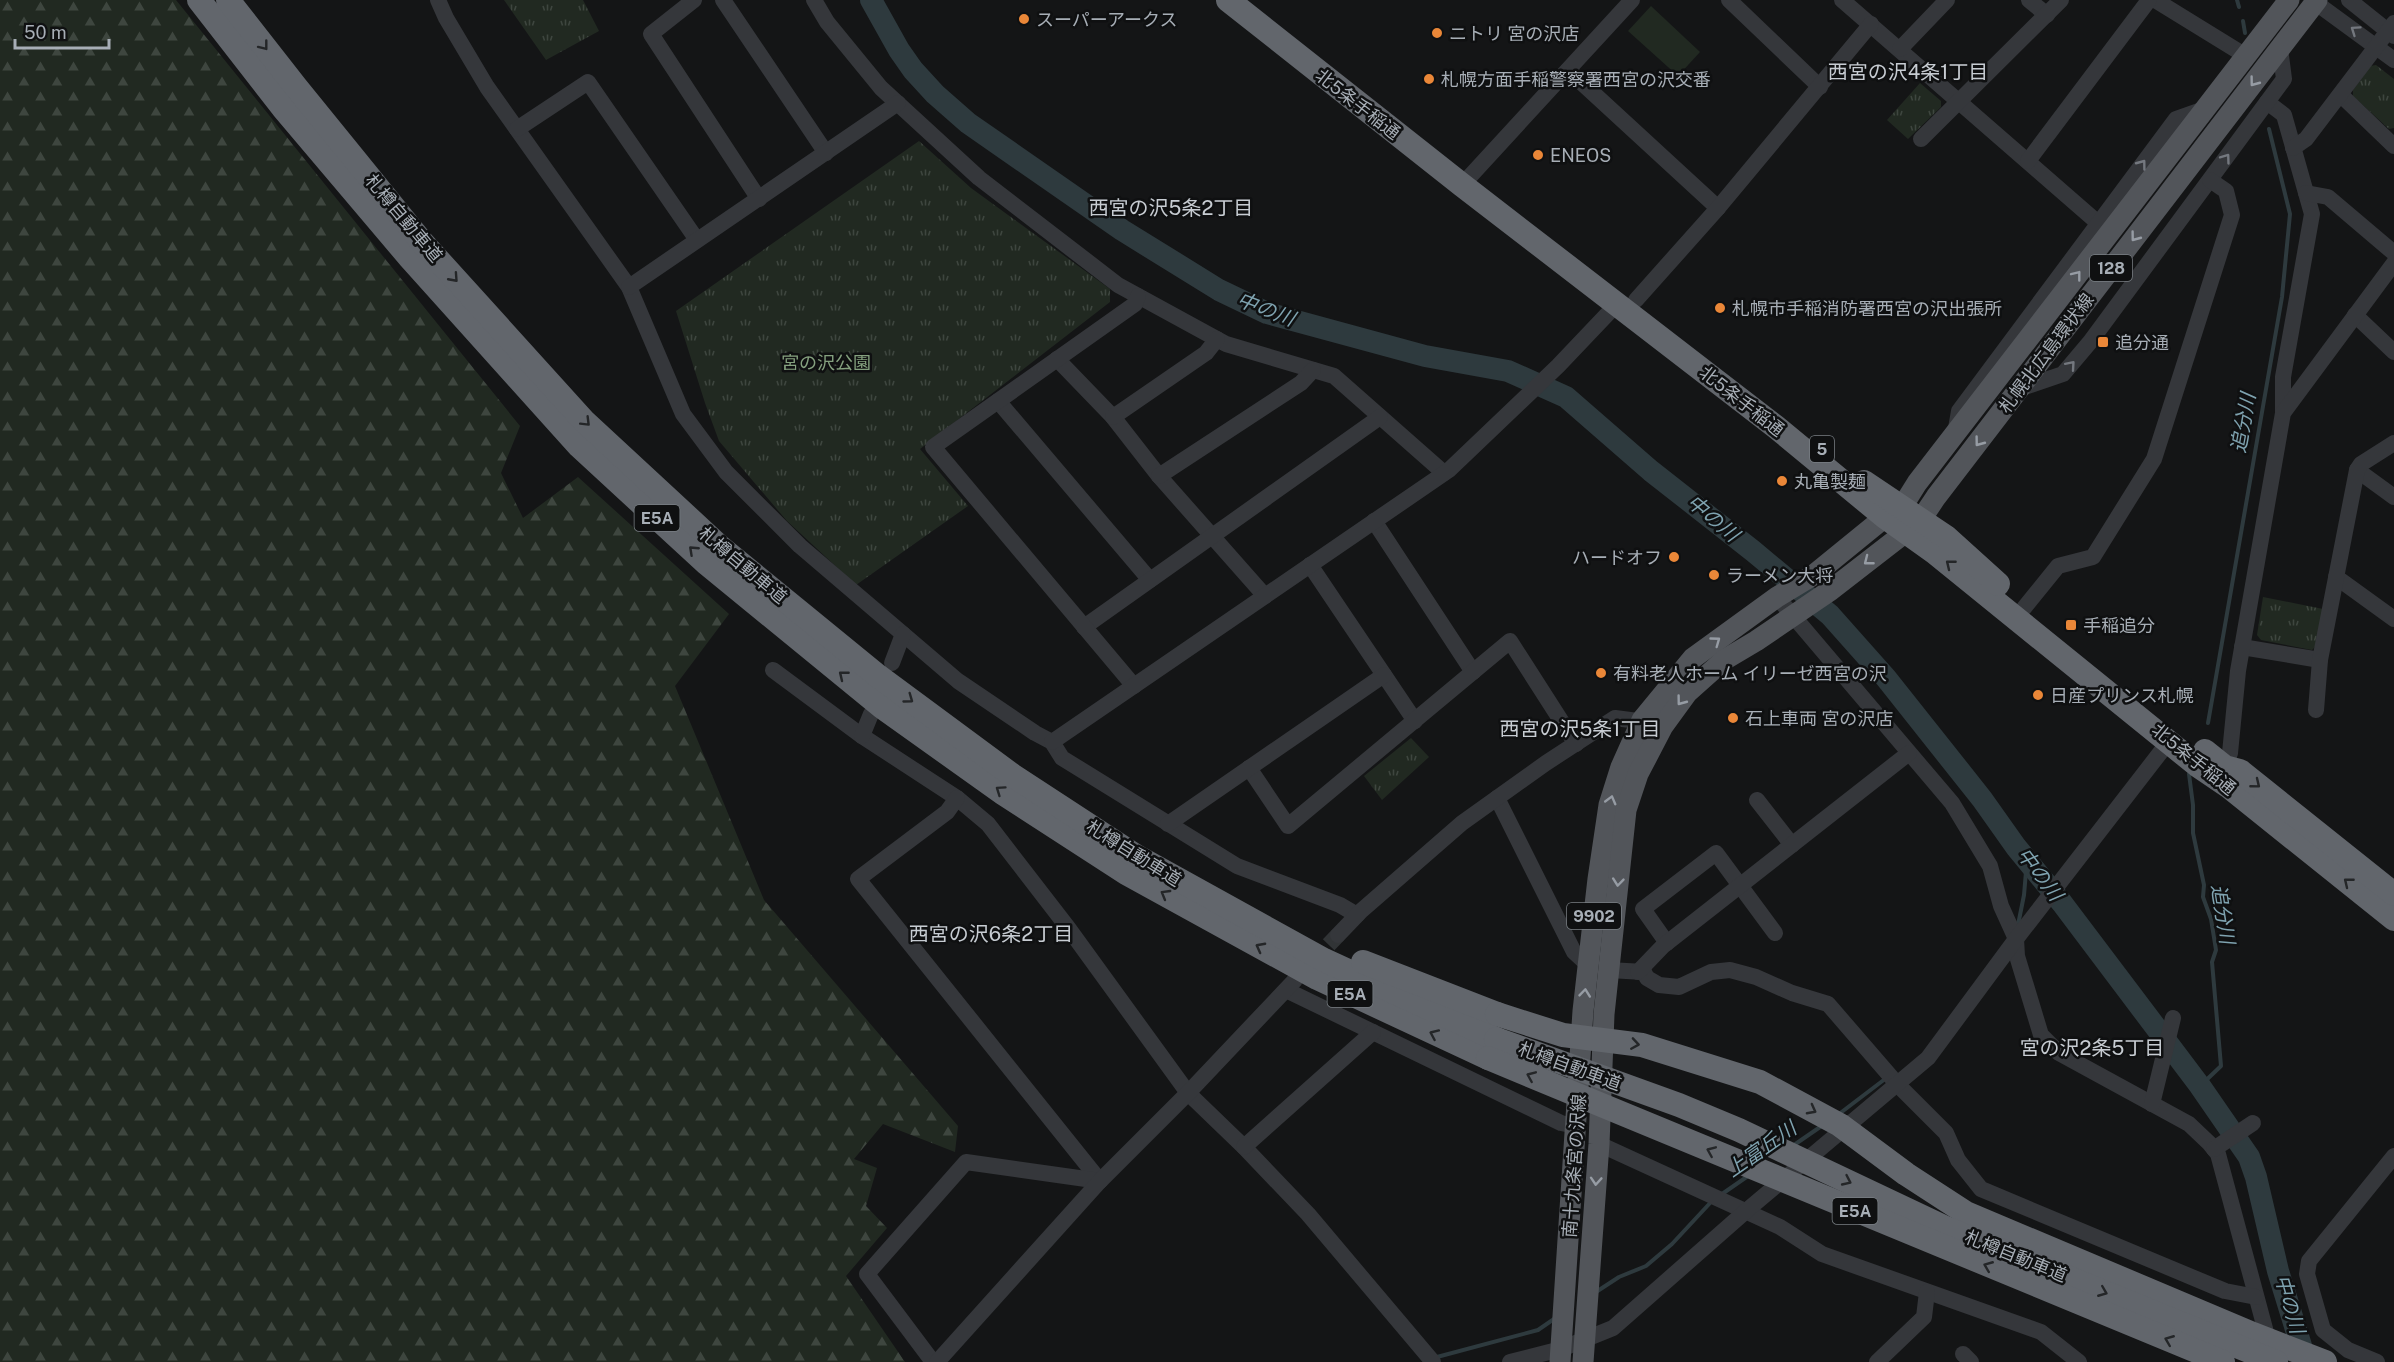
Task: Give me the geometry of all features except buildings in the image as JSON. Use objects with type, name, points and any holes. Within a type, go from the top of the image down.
[{"type":"highway","name":"札樽自動車道","points":[[199,0],[283,108],[373,214],[571,438],[715,570],[882,706],[1004,794],[1126,873],[1317,978],[1492,1049],[2223,1362]]},
{"type":"highway","name":"札樽自動車道","points":[[228,0],[422,242],[584,421],[719,546],[878,676],[1012,775],[1136,856],[1224,907],[1492,1049],[1679,1105],[1946,1227],[2275,1362]]},
{"type":"highway","name":"北5条手稲通","points":[[1228,0],[1870,486],[1934,552],[2169,740],[2220,773],[2240,771],[2394,894]]},
{"type":"highway","name":"北5条手稲通","points":[[1251,0],[1467,180]]},
{"type":"highway","name":"北5条手稲通","points":[[1903,520],[1946,537],[2024,608],[2220,773],[2228,786],[2394,919]]},
{"type":"highway","points":[[1224,907],[1497,1014],[1563,1035],[1642,1045],[1760,1083],[1840,1125],[1906,1174],[1966,1213],[2325,1362]]},
{"type":"main road","name":"札幌北広島環状線","points":[[1903,520],[1917,483],[2289,0]]},
{"type":"main road","name":"札幌北広島環状線","points":[[1903,520],[1936,497],[2315,1]]},
{"type":"main road","name":"南十九条宮の沢線","points":[[1583,1362],[1599,1144],[1604,1014],[1599,968],[1609,805],[1620,767],[1642,720],[1693,658],[1778,597],[1903,520]]},
{"type":"main road","name":"南十九条宮の沢線","points":[[1561,1351],[1576,1126],[1599,968],[1626,810],[1638,774],[1663,726],[1687,693],[1724,660],[1831,590],[1903,520]]},
{"type":"street","points":[[438,0],[446,18],[487,87],[629,287],[683,414],[726,472],[800,546],[958,681],[1052,742],[1062,758],[1237,866],[1340,905],[1357,915]]},
{"type":"street","points":[[694,0],[651,34],[759,199]]},
{"type":"street","points":[[723,0],[826,153]]},
{"type":"street","points":[[814,0],[827,22],[881,88],[979,178],[1118,285],[1226,344],[1334,376],[1444,473]]},
{"type":"street","points":[[1467,180],[1632,0]]},
{"type":"street","points":[[1729,0],[1820,87]]},
{"type":"street","points":[[1842,0],[2097,222]]},
{"type":"street","points":[[1900,49],[1947,0]]},
{"type":"street","points":[[2029,0],[2047,15]]},
{"type":"street","points":[[1921,139],[2061,0]]},
{"type":"street","points":[[2028,161],[2149,0]]},
{"type":"street","points":[[2155,0],[2246,56]]},
{"type":"street","points":[[2293,148],[2306,139],[2392,30],[2349,0]]},
{"type":"street","points":[[2315,1],[2394,60]]},
{"type":"street","points":[[1052,742],[1444,473],[1626,302],[1718,208],[1871,24]]},
{"type":"street","points":[[2019,388],[2063,374],[2090,342],[2284,79],[2280,48]]},
{"type":"street","points":[[1568,70],[1718,208]]},
{"type":"street","points":[[517,129],[588,82],[698,240]]},
{"type":"street","points":[[2341,95],[2394,145]]},
{"type":"street","points":[[2220,773],[2230,753],[2242,647],[2283,413],[2283,377],[2312,214],[2284,115],[2267,102]]},
{"type":"street","points":[[629,287],[898,103]]},
{"type":"street","points":[[1955,434],[1959,411],[2097,222],[2176,119],[2206,108]]},
{"type":"street","points":[[2024,608],[2058,566],[2093,557],[2154,459],[2232,214],[2226,191],[2210,180]]},
{"type":"street","points":[[2306,193],[2328,196],[2394,253]]},
{"type":"street","points":[[2283,413],[2394,263]]},
{"type":"street","points":[[1134,686],[933,447],[1135,304],[1138,296]]},
{"type":"street","points":[[2355,315],[2394,352]]},
{"type":"street","points":[[1113,417],[1206,353],[1217,339]]},
{"type":"street","points":[[1057,358],[1113,417],[1159,476],[1265,596]]},
{"type":"street","points":[[1159,476],[1301,383],[1313,370]]},
{"type":"street","points":[[998,401],[1150,580]]},
{"type":"street","points":[[1084,627],[1380,417]]},
{"type":"street","points":[[2316,710],[2320,660],[2357,470],[2361,464],[2394,443]]},
{"type":"street","points":[[2357,470],[2394,497]]},
{"type":"street","points":[[1374,521],[1473,672]]},
{"type":"street","points":[[1310,565],[1415,720]]},
{"type":"street","points":[[2336,577],[2394,619]]},
{"type":"street","points":[[1778,597],[1952,803],[1990,866],[2001,906],[2016,939],[2017,956],[2041,1035],[2059,1053],[2189,1124],[2218,1154],[2275,1362]]},
{"type":"street","points":[[892,663],[903,634]]},
{"type":"street","points":[[1249,768],[1288,826],[1510,641],[1576,744]]},
{"type":"street","points":[[2242,647],[2320,660]]},
{"type":"street","points":[[773,670],[862,736],[957,798],[988,824],[1069,929],[1188,1093],[1308,1214],[1433,1362]]},
{"type":"street","points":[[1168,824],[1384,675]]},
{"type":"street","points":[[862,736],[871,714]]},
{"type":"street","points":[[1338,935],[1357,915],[1462,823],[1615,718],[1642,720],[1663,726]]},
{"type":"street","points":[[1510,1362],[1561,1351],[1585,1336],[1613,1328],[1746,1211],[1928,1058],[2169,740]]},
{"type":"street","points":[[1638,972],[1666,943],[1909,753]]},
{"type":"street","points":[[957,798],[947,813],[858,879],[1100,1181]]},
{"type":"street","points":[[1497,798],[1574,952],[1599,968],[1644,972],[1647,978],[1659,985],[1679,987],[1711,972],[1730,970],[1756,976],[1792,993],[1828,1004],[1878,1064],[1946,1133],[1958,1161],[1981,1189],[2225,1291],[2256,1297]]},
{"type":"street","points":[[1757,800],[1792,845]]},
{"type":"street","points":[[1666,943],[1643,909],[1716,853],[1774,933]]},
{"type":"street","points":[[1100,1181],[966,1162],[867,1274],[935,1362],[1100,1181],[1188,1093],[1290,985],[1373,1032],[1561,1123],[1576,1126]]},
{"type":"street","points":[[2152,1104],[2173,1018]]},
{"type":"street","points":[[1244,1147],[1373,1032]]},
{"type":"street","points":[[2214,1149],[2253,1123]]},
{"type":"street","points":[[1599,1144],[1780,1227],[1822,1254],[2041,1332],[2079,1362]]},
{"type":"street","points":[[2378,1362],[2349,1350],[2323,1330],[2307,1274],[2309,1261],[2394,1156]]},
{"type":"street","points":[[1877,1362],[1924,1317],[1928,1292]]},
{"type":"green space","points":[[0,0],[176,0],[520,426],[501,473],[523,518],[578,477],[729,614],[675,686],[764,900],[958,1126],[955,1152],[883,1124],[854,1159],[877,1168],[866,1206],[887,1228],[846,1276],[905,1362],[0,1362]]},
{"type":"green space","points":[[504,0],[583,0],[599,31],[546,60]]},
{"type":"green space","points":[[1651,6],[1700,52],[1678,76],[1628,31]]},
{"type":"green space","points":[[2376,65],[2394,79],[2394,128],[2389,129],[2353,96],[2353,90],[2370,66]]},
{"type":"green space","points":[[1920,83],[1941,101],[1941,107],[1908,139],[1887,120]]},
{"type":"green space","name":"宮の沢公園","points":[[919,141],[971,188],[1110,289],[1110,302],[920,449],[968,506],[856,585],[787,521],[719,441],[676,311]]},
{"type":"green space","points":[[2263,597],[2323,609],[2316,646],[2312,650],[2261,640],[2257,635]]},
{"type":"green space","points":[[1411,738],[1429,757],[1382,800],[1364,776]]},
{"type":"waterway","name":"中の川","points":[[871,0],[899,50],[913,70],[935,94],[968,123],[1122,230],[1219,290],[1267,313],[1425,356],[1508,371],[1566,397],[1651,471],[1830,615],[1886,678],[1982,799],[2016,847],[2062,903],[2200,1086],[2249,1157],[2256,1177],[2278,1271],[2306,1362]]},
{"type":"waterway","name":"追分川","points":[[2237,0],[2239,7]]},
{"type":"waterway","name":"追分川","points":[[2243,21],[2245,33]]},
{"type":"waterway","name":"追分川","points":[[2208,723],[2282,297],[2290,214],[2269,129]]},
{"type":"waterway","name":"追分川","points":[[2189,774],[2193,805],[2193,833],[2204,885],[2203,897],[2211,919],[2216,950],[2212,962],[2221,1066],[2200,1086]]},
{"type":"waterway","name":"上富丘川","points":[[2018,925],[2024,895],[2027,860]]},
{"type":"waterway","name":"上富丘川","points":[[1839,1114],[1885,1079]]},
{"type":"waterway","name":"上富丘川","points":[[1794,1145],[1823,1125]]},
{"type":"waterway","name":"上富丘川","points":[[1722,1194],[1748,1176]]},
{"type":"waterway","name":"上富丘川","points":[[1596,1292],[1619,1277],[1646,1266],[1672,1244],[1711,1202]]},
{"type":"waterway","name":"上富丘川","points":[[1437,1357],[1538,1330],[1554,1319]]},
{"type":"tunnel","points":[[1312,962],[1338,935]]},
{"type":"place","name":"スーパーアークス","points":[[1024,19]]},
{"type":"place","name":"ニトリ 宮の沢店","points":[[1437,33]]},
{"type":"place","name":"札幌方面手稲警察署西宮の沢交番","points":[[1429,79]]},
{"type":"place","name":"ENEOS","points":[[1538,155]]},
{"type":"place","name":"札幌市手稲消防署西宮の沢出張所","points":[[1720,308]]},
{"type":"place","name":"追分通","points":[[2103,342]]},
{"type":"place","name":"丸亀製麺","points":[[1782,481]]},
{"type":"place","name":"ハードオフ","points":[[1674,557]]},
{"type":"place","name":"ラーメン大将","points":[[1714,575]]},
{"type":"place","name":"手稲追分","points":[[2071,625]]},
{"type":"place","name":"有料老人ホーム イリーゼ西宮の沢","points":[[1601,673]]},
{"type":"place","name":"日産プリンス札幌","points":[[2038,695]]},
{"type":"place","name":"石上車両 宮の沢店","points":[[1733,718]]},
{"type":"district","name":"西宮の沢4条1丁目","points":[[1908,72]]},
{"type":"district","name":"西宮の沢5条2丁目","points":[[1171,208]]},
{"type":"district","name":"西宮の沢5条1丁目","points":[[1580,729]]},
{"type":"district","name":"西宮の沢6条2丁目","points":[[991,934]]},
{"type":"district","name":"宮の沢2条5丁目","points":[[2092,1048]]}]
